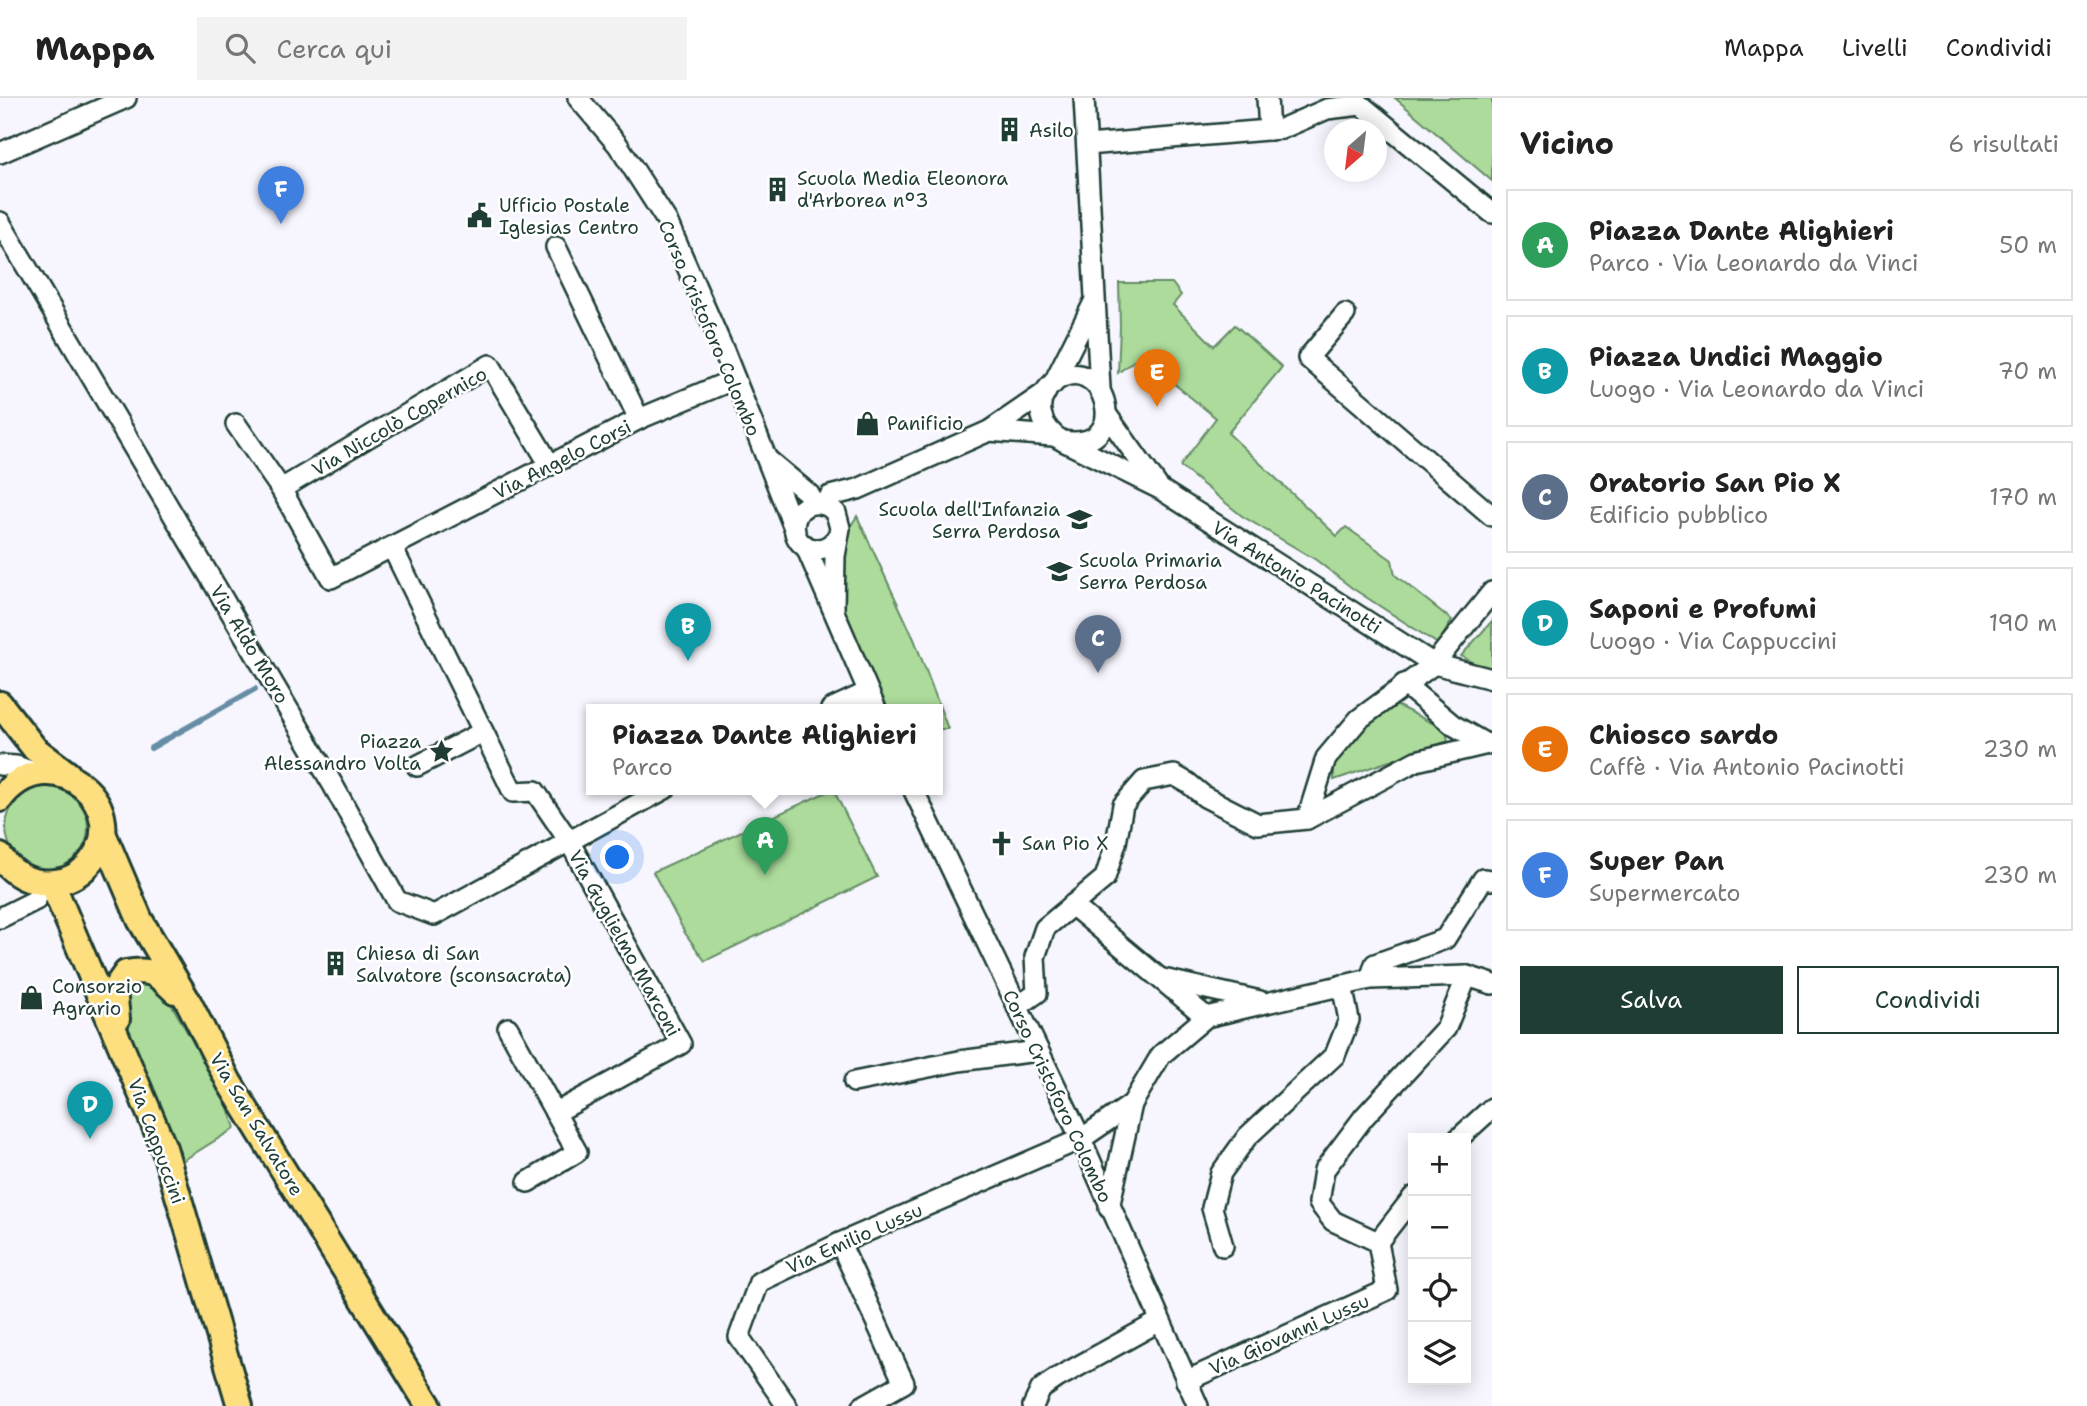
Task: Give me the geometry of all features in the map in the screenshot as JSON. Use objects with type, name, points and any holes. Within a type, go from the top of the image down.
[{"type":"main road","name":"Via San Salvatore","points":[[0,704],[35,749],[91,793],[98,805],[103,833],[140,920],[189,1003],[229,1082],[429,1406]]},
{"type":"main road","points":[[0,799],[15,782],[36,773],[59,774],[80,783]]},
{"type":"main road","points":[[0,856],[17,874],[47,883],[71,878],[86,867],[97,852],[103,833]]},
{"type":"main road","name":"Via Cappuccini","points":[[47,883],[164,1148],[240,1406]]},
{"type":"main road","points":[[120,1044],[114,990],[126,972],[155,972],[189,1003]]},
{"type":"street","points":[[0,153],[126,98]]},
{"type":"street","name":"Corso Cristoforo Colombo","points":[[578,98],[618,145],[667,221],[735,379],[794,528]]},
{"type":"street","points":[[1084,98],[1100,388]]},
{"type":"street","points":[[1267,98],[1269,130]]},
{"type":"street","points":[[1087,145],[1281,129],[1327,109],[1361,105],[1492,213]]},
{"type":"street","name":"Via Aldo Moro","points":[[0,222],[326,773],[397,901],[434,915],[654,795]]},
{"type":"street","points":[[556,247],[639,419]]},
{"type":"street","points":[[1058,439],[1041,418],[1040,407],[1095,302]]},
{"type":"street","points":[[1345,314],[1308,358],[1492,516]]},
{"type":"street","name":"Via Niccolò Copernico","points":[[281,489],[490,365],[550,465]]},
{"type":"street","points":[[854,704],[872,700],[805,545],[796,535],[794,528],[797,514],[802,509],[820,504],[830,496],[858,489],[989,431],[1069,376],[1091,381],[1105,396],[1107,415],[1103,426],[1086,441],[1074,443],[989,431]]},
{"type":"street","name":"Via Angelo Corsi","points":[[281,489],[331,578],[639,419],[735,379]]},
{"type":"street","name":"Via Antonio Pacinotti","points":[[1107,415],[1160,489]]},
{"type":"street","points":[[236,424],[281,489]]},
{"type":"street","name":"Via Antonio Pacinotti","points":[[1058,439],[1160,489],[1434,664],[1492,679]]},
{"type":"street","name":"Corso Cristoforo Colombo","points":[[765,457],[820,504]]},
{"type":"street","points":[[805,545],[825,548],[836,540],[858,489]]},
{"type":"street","points":[[820,504],[836,513],[839,531],[835,556],[834,609]]},
{"type":"street","points":[[392,547],[513,792],[535,791],[569,841]]},
{"type":"street","points":[[1307,819],[1326,758],[1359,719],[1434,664],[1492,592]]},
{"type":"street","points":[[1404,684],[1453,725],[1489,744]]},
{"type":"street","points":[[417,766],[483,732]]},
{"type":"street","points":[[1017,1007],[1037,993],[1035,957],[1045,928],[1105,878],[1124,806],[1144,781],[1174,775],[1205,797],[1258,824],[1307,819],[1416,761],[1489,744]]},
{"type":"street","points":[[0,765],[16,766],[36,773]]},
{"type":"street","name":"Corso Cristoforo Colombo","points":[[915,795],[1081,1139],[1198,1406]]},
{"type":"street","name":"Via Guglielmo Marconi","points":[[555,1113],[681,1044],[569,841]]},
{"type":"street","points":[[1441,977],[1445,939],[1483,879],[1492,880]]},
{"type":"street","points":[[0,918],[36,900],[47,883]]},
{"type":"street","points":[[1072,905],[1206,1017]]},
{"type":"street","points":[[1370,979],[1375,964],[1445,939]]},
{"type":"street","points":[[1001,973],[1035,957]]},
{"type":"street","points":[[1408,1203],[1378,1242],[1333,1221],[1319,1203],[1324,1170],[1364,1117],[1446,1028],[1467,976]]},
{"type":"street","points":[[1109,1208],[1132,1104],[1161,1055],[1206,1017],[1370,979],[1467,976],[1492,984]]},
{"type":"street","points":[[1160,978],[1264,1002]]},
{"type":"street","points":[[1223,1246],[1212,1208],[1221,1172],[1247,1137],[1335,1055],[1349,1020],[1342,985]]},
{"type":"street","points":[[508,1028],[577,1152],[528,1182]]},
{"type":"street","points":[[854,1082],[959,1062],[1038,1051]]},
{"type":"street","name":"Via Emilio Lussu","points":[[787,1406],[739,1337],[759,1282],[840,1242],[1081,1139],[1132,1104]]},
{"type":"street","points":[[1464,1133],[1492,1108]]},
{"type":"street","points":[[840,1242],[904,1383],[863,1406]]},
{"type":"street","name":"Via Giovanni Lussu","points":[[1186,1381],[1387,1290],[1378,1242]]},
{"type":"street","points":[[1033,1406],[1041,1389],[1057,1378],[1160,1321]]},
{"type":"green space","points":[[1395,98],[1492,98],[1492,181]]},
{"type":"green space","points":[[1119,283],[1172,283],[1181,295],[1173,305],[1214,346],[1235,325],[1282,367],[1228,433],[1337,536],[1346,527],[1392,560],[1395,575],[1452,620],[1438,644],[1352,588],[1316,560],[1242,516],[1180,466],[1216,418],[1140,356],[1118,373]]},
{"type":"green space","points":[[857,516],[914,639],[939,704],[880,704],[841,607],[843,538]]},
{"type":"green space","points":[[1492,621],[1492,673],[1461,656]]},
{"type":"green space","points":[[1398,706],[1446,730],[1448,741],[1334,780],[1334,755],[1378,709]]},
{"type":"green space","points":[[943,716],[948,729],[943,729]]},
{"type":"green space","points":[[47,787],[63,791],[76,799],[84,812],[88,828],[84,844],[76,857],[63,865],[47,869],[31,865],[18,857],[10,844],[6,828],[10,812],[18,799],[31,791]]},
{"type":"green space","points":[[820,795],[836,795],[877,877],[705,961],[685,933],[653,872]]},
{"type":"green space","points":[[154,980],[166,995],[224,1096],[235,1128],[179,1163],[125,1038],[122,995],[136,982]]},
{"type":"waterway","points":[[151,748],[255,689]]},
{"type":"place","name":"Asilo","points":[[1009,130]]},
{"type":"place","name":"Scuola Media Eleonora d'Arborea n°3","points":[[777,189]]},
{"type":"place","name":"Ufficio Postale Iglesias Centro","points":[[479,216]]},
{"type":"place","name":"Super Pan","points":[[281,224]]},
{"type":"place","name":"Chiosco sardo","points":[[1157,407]]},
{"type":"place","name":"Panificio","points":[[867,423]]},
{"type":"place","name":"Scuola dell'Infanzia Serra Perdosa","points":[[1080,520]]},
{"type":"place","name":"Scuola Primaria Serra Perdosa","points":[[1059,571]]},
{"type":"place","name":"Piazza Undici Maggio","points":[[688,661]]},
{"type":"place","name":"Oratorio San Pio X","points":[[1098,673]]},
{"type":"place","name":"Piazza Alessandro Volta","points":[[441,752]]},
{"type":"place","name":"San Pio X","points":[[1002,843]]},
{"type":"place","name":"Piazza Dante Alighieri","points":[[765,875]]},
{"type":"place","name":"Chiesa di San Salvatore (sconsacrata)","points":[[336,964]]},
{"type":"place","name":"Consorzio Agrario","points":[[32,997]]},
{"type":"place","name":"Saponi e Profumi","points":[[90,1139]]}]
